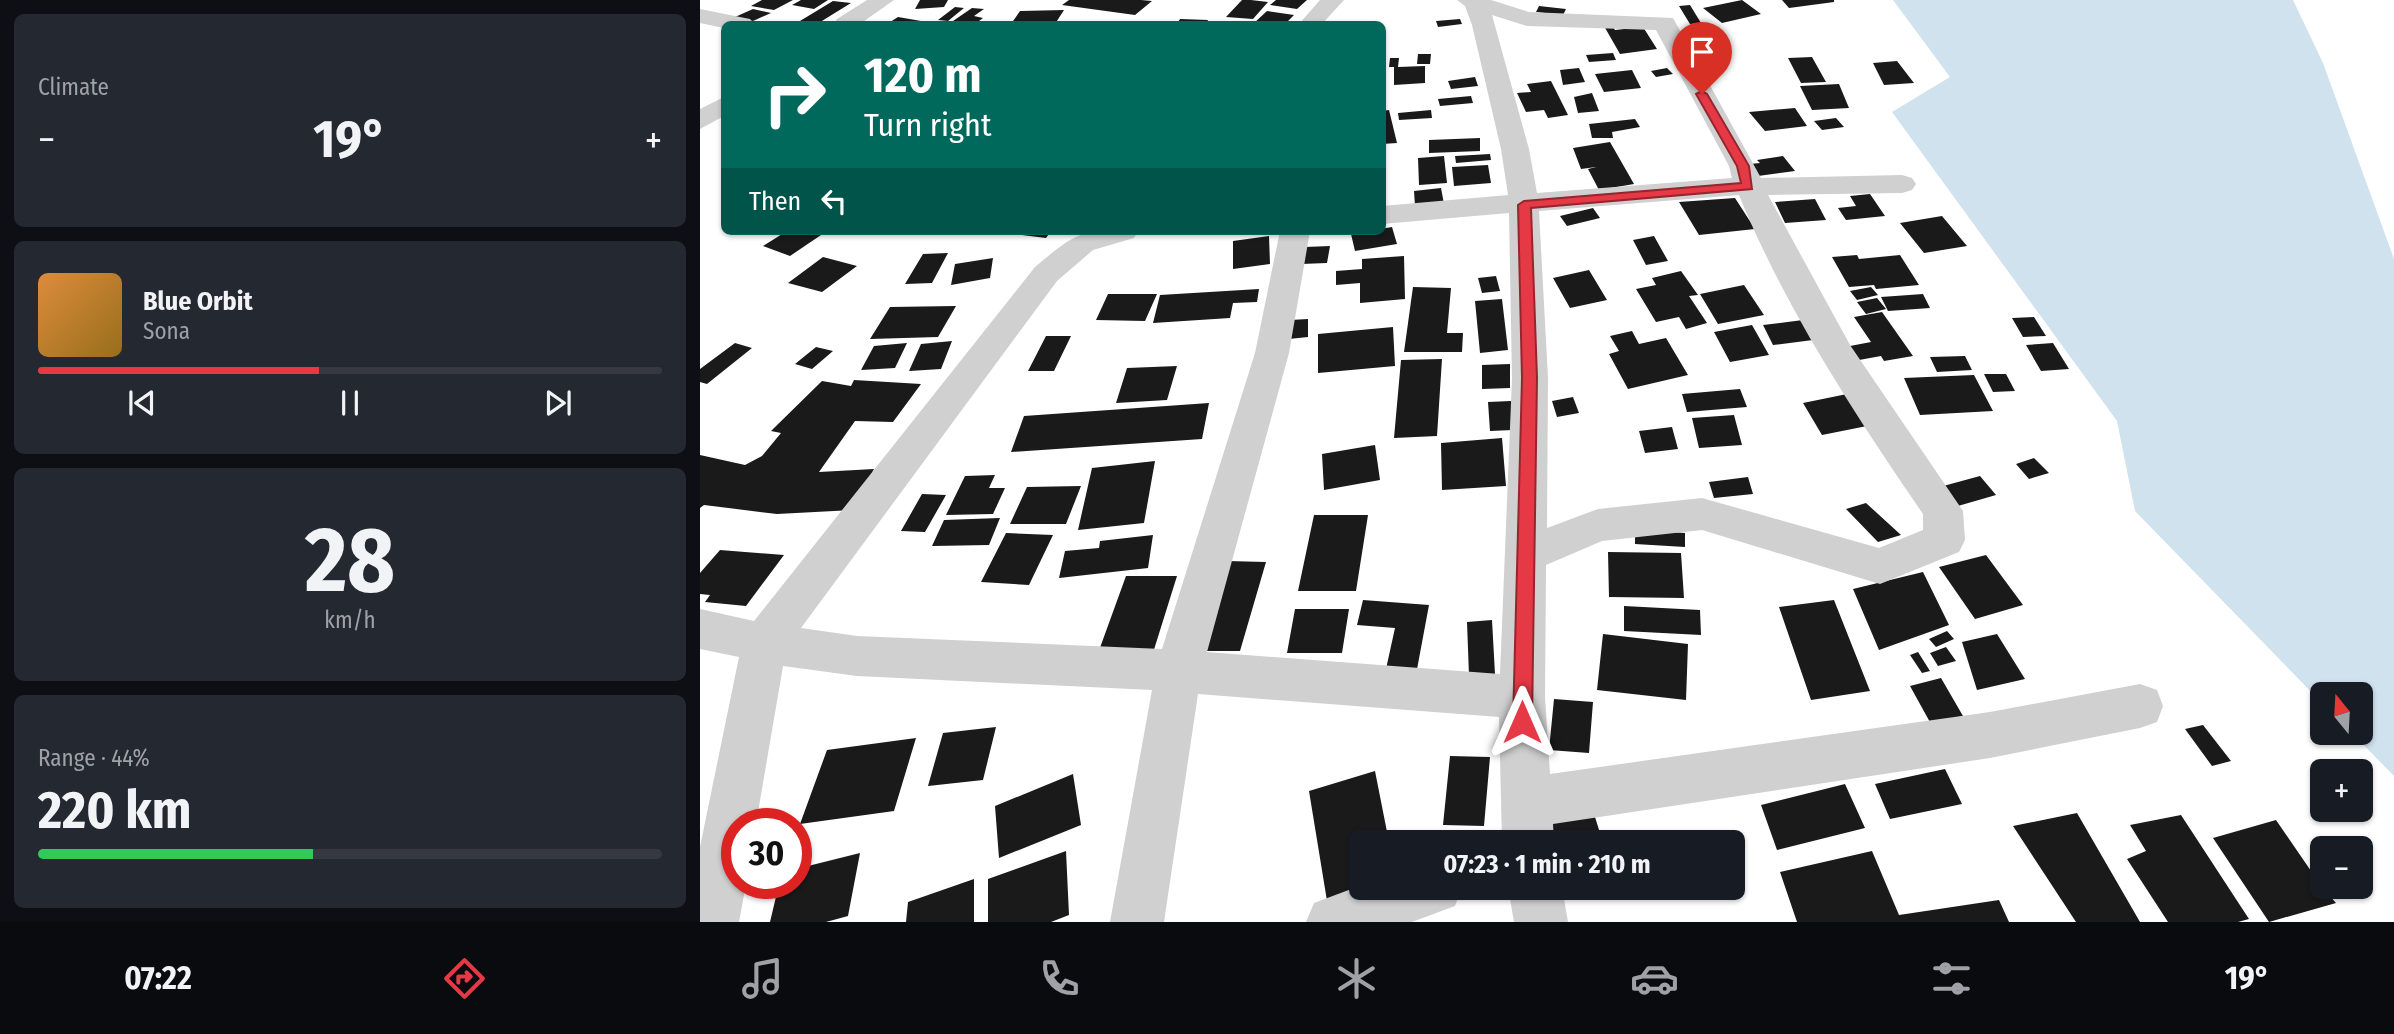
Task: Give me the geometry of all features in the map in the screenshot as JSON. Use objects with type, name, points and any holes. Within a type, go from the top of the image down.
[{"type":"street","points":[[850,21],[883,0]]},
{"type":"street","points":[[1313,21],[1333,0]]},
{"type":"street","points":[[1472,0],[1527,19],[1665,23],[1674,46],[1743,166],[1748,186],[1802,293],[1866,404],[1942,511],[1944,540],[1880,565],[1702,514],[1598,525],[1526,555]]},
{"type":"street","points":[[1472,0],[1484,25],[1515,149],[1524,205],[1530,378],[1522,697],[1527,822],[2140,706]]},
{"type":"street","points":[[700,16],[726,21]]},
{"type":"street","points":[[700,121],[721,107]]},
{"type":"street","points":[[1386,215],[1748,186],[1902,184]]},
{"type":"street","points":[[712,922],[764,643],[1046,274],[1082,243],[1109,235]]},
{"type":"street","points":[[1137,922],[1178,673],[1272,353],[1294,235]]},
{"type":"street","points":[[700,629],[764,643],[857,656],[1108,666],[1522,697]]},
{"type":"street","points":[[1333,922],[1398,900]]},
{"type":"street","points":[[1537,900],[1541,922]]},
{"type":"water","points":[[1893,0],[2293,0],[2323,63],[2394,259],[2394,776],[2365,746],[2373,746],[2373,682],[2310,682],[2310,691],[2135,511],[2117,421],[1892,112],[1950,77]]},
{"type":"building","points":[[762,0],[793,0],[774,10],[751,6]]},
{"type":"building","points":[[801,0],[828,0],[814,9],[792,5]]},
{"type":"building","points":[[920,0],[948,0],[944,7],[915,9]]},
{"type":"building","points":[[1069,0],[1152,1],[1135,15],[1062,5]]},
{"type":"building","points":[[1242,0],[1268,2],[1253,19],[1226,17]]},
{"type":"building","points":[[1276,0],[1307,0],[1297,9],[1270,5]]},
{"type":"building","points":[[1742,0],[1761,14],[1722,23],[1703,8]]},
{"type":"building","points":[[1782,0],[1834,0],[1834,2],[1789,8]]},
{"type":"building","points":[[833,1],[851,3],[822,21],[800,21]]},
{"type":"building","points":[[1690,5],[1701,23],[1690,24],[1679,6]]},
{"type":"building","points":[[1539,6],[1566,9],[1563,15],[1536,12]]},
{"type":"building","points":[[955,7],[964,8],[948,21],[938,20]]},
{"type":"building","points":[[972,8],[984,9],[974,16],[983,18],[979,21],[953,21]]},
{"type":"building","points":[[753,9],[771,13],[753,21],[735,17]]},
{"type":"building","points":[[1064,10],[1057,21],[1013,21],[1020,11]]},
{"type":"building","points":[[1267,11],[1294,15],[1288,21],[1256,21]]},
{"type":"building","points":[[898,17],[921,21],[892,21]]},
{"type":"building","points":[[1180,19],[1208,20],[1208,21],[1179,21]]},
{"type":"building","points":[[1460,19],[1462,24],[1438,27],[1436,21]]},
{"type":"building","points":[[1612,25],[1615,30],[1643,27],[1657,49],[1620,54],[1604,26]]},
{"type":"building","points":[[1613,53],[1616,60],[1589,62],[1586,55]]},
{"type":"building","points":[[1418,54],[1431,54],[1430,64],[1417,64]]},
{"type":"building","points":[[1812,57],[1826,82],[1801,83],[1788,58]]},
{"type":"building","points":[[1390,58],[1399,58],[1398,67],[1425,66],[1425,83],[1394,85],[1394,67],[1389,67]]},
{"type":"building","points":[[1897,61],[1914,83],[1884,85],[1873,63]]},
{"type":"building","points":[[1579,68],[1585,82],[1563,85],[1560,70]]},
{"type":"building","points":[[1667,68],[1673,74],[1656,77],[1651,71]]},
{"type":"building","points":[[1632,70],[1641,88],[1604,92],[1595,74]]},
{"type":"building","points":[[1475,77],[1478,86],[1451,89],[1448,81]]},
{"type":"building","points":[[1551,81],[1568,115],[1548,118],[1544,110],[1526,112],[1517,93],[1531,92],[1527,84]]},
{"type":"building","points":[[1839,84],[1849,108],[1812,110],[1800,86]]},
{"type":"building","points":[[1592,93],[1599,111],[1578,113],[1574,97]]},
{"type":"building","points":[[1471,96],[1473,103],[1440,106],[1438,99]]},
{"type":"building","points":[[1795,108],[1807,126],[1765,131],[1749,112]]},
{"type":"building","points":[[1386,110],[1389,110],[1397,143],[1386,144]]},
{"type":"building","points":[[1431,110],[1432,118],[1399,120],[1398,113]]},
{"type":"building","points":[[1836,118],[1844,127],[1822,130],[1814,121]]},
{"type":"building","points":[[1635,119],[1640,127],[1612,132],[1613,138],[1592,138],[1589,124]]},
{"type":"building","points":[[1480,138],[1480,151],[1429,153],[1429,140]]},
{"type":"building","points":[[1610,142],[1634,184],[1599,190],[1588,169],[1596,167],[1581,169],[1573,148]]},
{"type":"building","points":[[1490,154],[1491,160],[1456,163],[1455,156]]},
{"type":"building","points":[[1444,156],[1447,183],[1419,185],[1418,158]]},
{"type":"building","points":[[1783,156],[1795,171],[1758,176],[1750,164],[1760,163],[1757,160]]},
{"type":"building","points":[[1488,165],[1491,183],[1454,186],[1452,167]]},
{"type":"building","points":[[1441,188],[1444,204],[1415,206],[1414,191]]},
{"type":"building","points":[[1870,194],[1885,216],[1846,220],[1838,208],[1856,206],[1850,196]]},
{"type":"building","points":[[1735,198],[1755,229],[1699,235],[1679,202]]},
{"type":"building","points":[[1815,199],[1826,220],[1785,223],[1775,202]]},
{"type":"building","points":[[1593,208],[1600,218],[1567,226],[1560,216]]},
{"type":"building","points":[[1942,216],[1967,246],[1924,253],[1900,223]]},
{"type":"building","points":[[1392,227],[1397,244],[1355,251],[1351,235],[1386,235],[1386,228]]},
{"type":"building","points":[[781,235],[821,235],[790,256],[763,246]]},
{"type":"building","points":[[1023,235],[1048,235],[1046,238]]},
{"type":"building","points":[[1269,236],[1270,264],[1233,269],[1233,241]]},
{"type":"building","points":[[1654,236],[1668,261],[1646,265],[1633,240]]},
{"type":"building","points":[[1330,246],[1327,263],[1301,264],[1305,247]]},
{"type":"building","points":[[948,253],[932,283],[905,284],[923,254]]},
{"type":"building","points":[[1857,255],[1859,259],[1900,255],[1919,285],[1876,289],[1874,285],[1849,287],[1832,257]]},
{"type":"building","points":[[1404,256],[1405,299],[1360,303],[1360,283],[1336,285],[1336,271],[1362,269],[1362,259]]},
{"type":"building","points":[[823,257],[857,266],[822,292],[788,283]]},
{"type":"building","points":[[993,258],[990,278],[951,285],[955,264]]},
{"type":"building","points":[[1589,270],[1607,300],[1570,308],[1553,278]]},
{"type":"building","points":[[1681,271],[1698,295],[1689,296],[1707,323],[1686,329],[1679,317],[1656,322],[1636,289],[1656,285],[1652,278]]},
{"type":"building","points":[[1496,276],[1500,291],[1482,293],[1478,278]]},
{"type":"building","points":[[1744,285],[1764,315],[1718,324],[1700,294]]},
{"type":"building","points":[[1413,287],[1451,288],[1447,333],[1463,333],[1462,352],[1404,352]]},
{"type":"building","points":[[1871,287],[1878,295],[1857,300],[1850,291]]},
{"type":"building","points":[[1259,289],[1257,302],[1233,303],[1230,318],[1153,323],[1160,295]]},
{"type":"building","points":[[1108,294],[1157,294],[1145,321],[1096,320]]},
{"type":"building","points":[[1923,294],[1930,308],[1888,311],[1881,297]]},
{"type":"building","points":[[1877,298],[1886,309],[1866,314],[1857,302]]},
{"type":"building","points":[[1502,299],[1508,350],[1480,353],[1475,301]]},
{"type":"building","points":[[956,306],[938,337],[870,339],[890,307]]},
{"type":"building","points":[[1882,312],[1913,356],[1884,361],[1881,356],[1859,360],[1850,346],[1871,342],[1854,317]]},
{"type":"building","points":[[2034,317],[2046,336],[2023,337],[2012,318]]},
{"type":"building","points":[[1308,319],[1308,337],[1289,339],[1290,320]]},
{"type":"building","points":[[1803,320],[1813,340],[1773,345],[1763,325]]},
{"type":"building","points":[[1752,325],[1769,355],[1730,362],[1714,332]]},
{"type":"building","points":[[1393,327],[1395,366],[1318,373],[1318,334]]},
{"type":"building","points":[[1632,331],[1639,344],[1666,338],[1688,375],[1628,389],[1609,354],[1619,351],[1610,336]]},
{"type":"building","points":[[1046,336],[1071,336],[1054,371],[1028,371]]},
{"type":"building","points":[[952,341],[941,369],[909,371],[921,344]]},
{"type":"building","points":[[735,343],[752,348],[707,384],[700,382],[700,369]]},
{"type":"building","points":[[907,343],[895,368],[861,370],[874,346]]},
{"type":"building","points":[[2053,343],[2069,369],[2041,371],[2026,345]]},
{"type":"building","points":[[816,347],[833,351],[812,369],[795,364]]},
{"type":"building","points":[[1965,356],[1972,370],[1937,372],[1930,357]]},
{"type":"building","points":[[1442,359],[1437,436],[1394,438],[1401,360]]},
{"type":"building","points":[[1510,364],[1510,388],[1482,389],[1482,365]]},
{"type":"building","points":[[1177,366],[1167,400],[1116,403],[1127,368]]},
{"type":"building","points":[[1984,374],[2006,374],[2015,391],[1993,392]]},
{"type":"building","points":[[1974,375],[1993,411],[1920,415],[1904,378]]},
{"type":"building","points":[[854,380],[921,384],[893,422],[855,421],[819,472],[874,469],[853,510],[777,514],[704,505],[700,508],[700,455],[745,465],[762,456],[781,433],[771,431],[822,381],[851,386]]},
{"type":"building","points":[[1740,389],[1747,407],[1687,412],[1682,394]]},
{"type":"building","points":[[1847,394],[1867,426],[1822,435],[1803,403]]},
{"type":"building","points":[[1573,397],[1579,413],[1557,417],[1552,401]]},
{"type":"building","points":[[1511,401],[1513,430],[1490,431],[1488,402]]},
{"type":"building","points":[[1209,403],[1202,439],[1011,452],[1024,416]]},
{"type":"building","points":[[1734,415],[1742,445],[1699,448],[1692,418]]},
{"type":"building","points":[[1672,427],[1678,449],[1645,453],[1639,431]]},
{"type":"building","points":[[1502,438],[1506,486],[1442,490],[1441,443]]},
{"type":"building","points":[[1375,445],[1380,480],[1324,490],[1322,454]]},
{"type":"building","points":[[2034,458],[2049,473],[2029,479],[2016,464]]},
{"type":"building","points":[[1155,461],[1144,523],[1078,530],[1092,468]]},
{"type":"building","points":[[995,475],[989,488],[1005,488],[993,514],[946,515],[965,476]]},
{"type":"building","points":[[1980,476],[1996,495],[1951,508],[1936,488]]},
{"type":"building","points":[[1748,477],[1753,494],[1714,498],[1709,482]]},
{"type":"building","points":[[1081,486],[1066,524],[1010,524],[1027,487]]},
{"type":"building","points":[[922,494],[946,495],[925,532],[901,531]]},
{"type":"building","points":[[1866,503],[1901,535],[1878,542],[1846,509]]},
{"type":"building","points":[[1314,515],[1368,515],[1356,591],[1298,591]]},
{"type":"building","points":[[1000,518],[989,545],[932,546],[944,520]]},
{"type":"building","points":[[1635,530],[1685,533],[1685,547],[1635,544]]},
{"type":"building","points":[[1006,533],[1053,535],[1029,585],[981,582]]},
{"type":"building","points":[[1153,535],[1148,568],[1059,578],[1065,551],[1099,548],[1100,541]]},
{"type":"building","points":[[720,550],[784,555],[746,606],[705,602],[710,595],[700,594],[700,573]]},
{"type":"building","points":[[1608,552],[1681,553],[1684,598],[1609,597]]},
{"type":"building","points":[[1986,555],[2023,605],[1975,619],[1939,567]]},
{"type":"building","points":[[1227,561],[1266,562],[1240,651],[1199,651]]},
{"type":"building","points":[[1923,572],[1949,625],[1879,650],[1853,589]]},
{"type":"building","points":[[1126,576],[1177,576],[1152,656],[1097,656]]},
{"type":"building","points":[[1363,600],[1429,605],[1415,680],[1384,678],[1395,628],[1357,625]]},
{"type":"building","points":[[1834,600],[1870,691],[1811,700],[1779,607]]},
{"type":"building","points":[[1624,606],[1700,610],[1701,635],[1624,631]]},
{"type":"building","points":[[1295,609],[1349,609],[1342,653],[1287,653]]},
{"type":"building","points":[[1492,620],[1495,674],[1469,676],[1467,622]]},
{"type":"building","points":[[1947,631],[1954,639],[1936,647],[1929,639]]},
{"type":"building","points":[[1603,634],[1688,644],[1686,700],[1597,690]]},
{"type":"building","points":[[1997,634],[2025,679],[1977,690],[1962,642]]},
{"type":"building","points":[[1946,647],[1956,661],[1938,666],[1930,653]]},
{"type":"building","points":[[1918,652],[1930,671],[1922,673],[1910,655]]},
{"type":"building","points":[[1941,678],[1963,716],[1931,724],[1910,686]]},
{"type":"building","points":[[1554,699],[1593,702],[1589,753],[1549,750]]},
{"type":"building","points":[[2203,725],[2231,761],[2212,766],[2185,729]]},
{"type":"building","points":[[996,727],[983,780],[928,786],[943,733]]},
{"type":"building","points":[[916,738],[894,811],[812,822],[812,808],[806,808],[827,750]]},
{"type":"building","points":[[1450,756],[1490,757],[1484,826],[1443,825]]},
{"type":"building","points":[[1945,769],[1962,804],[1890,819],[1875,784]]},
{"type":"building","points":[[1375,771],[1387,830],[1349,830],[1349,895],[1328,907],[1309,791]]},
{"type":"building","points":[[1073,774],[1081,825],[999,858],[995,806]]},
{"type":"building","points":[[1845,784],[1865,828],[1777,850],[1761,805]]},
{"type":"building","points":[[1590,801],[1599,830],[1551,830],[1546,813]]},
{"type":"building","points":[[2077,813],[2140,922],[2076,922],[2013,826]]},
{"type":"building","points":[[2181,815],[2249,919],[2238,922],[2168,922],[2127,859],[2146,851],[2130,825]]},
{"type":"building","points":[[2276,820],[2310,870],[2310,899],[2332,899],[2336,903],[2269,922],[2213,838]]},
{"type":"building","points":[[1066,851],[1069,915],[1051,922],[988,922],[988,879]]},
{"type":"building","points":[[1872,851],[1899,915],[1999,900],[2009,922],[1797,922],[1780,872]]},
{"type":"building","points":[[860,853],[848,916],[826,922],[770,922],[775,899],[812,899],[812,865]]},
{"type":"building","points":[[974,879],[974,922],[906,922],[908,902]]},
{"type":"route","points":[[1522,722],[1530,378],[1524,205],[1748,186],[1743,166],[1702,94]]}]
